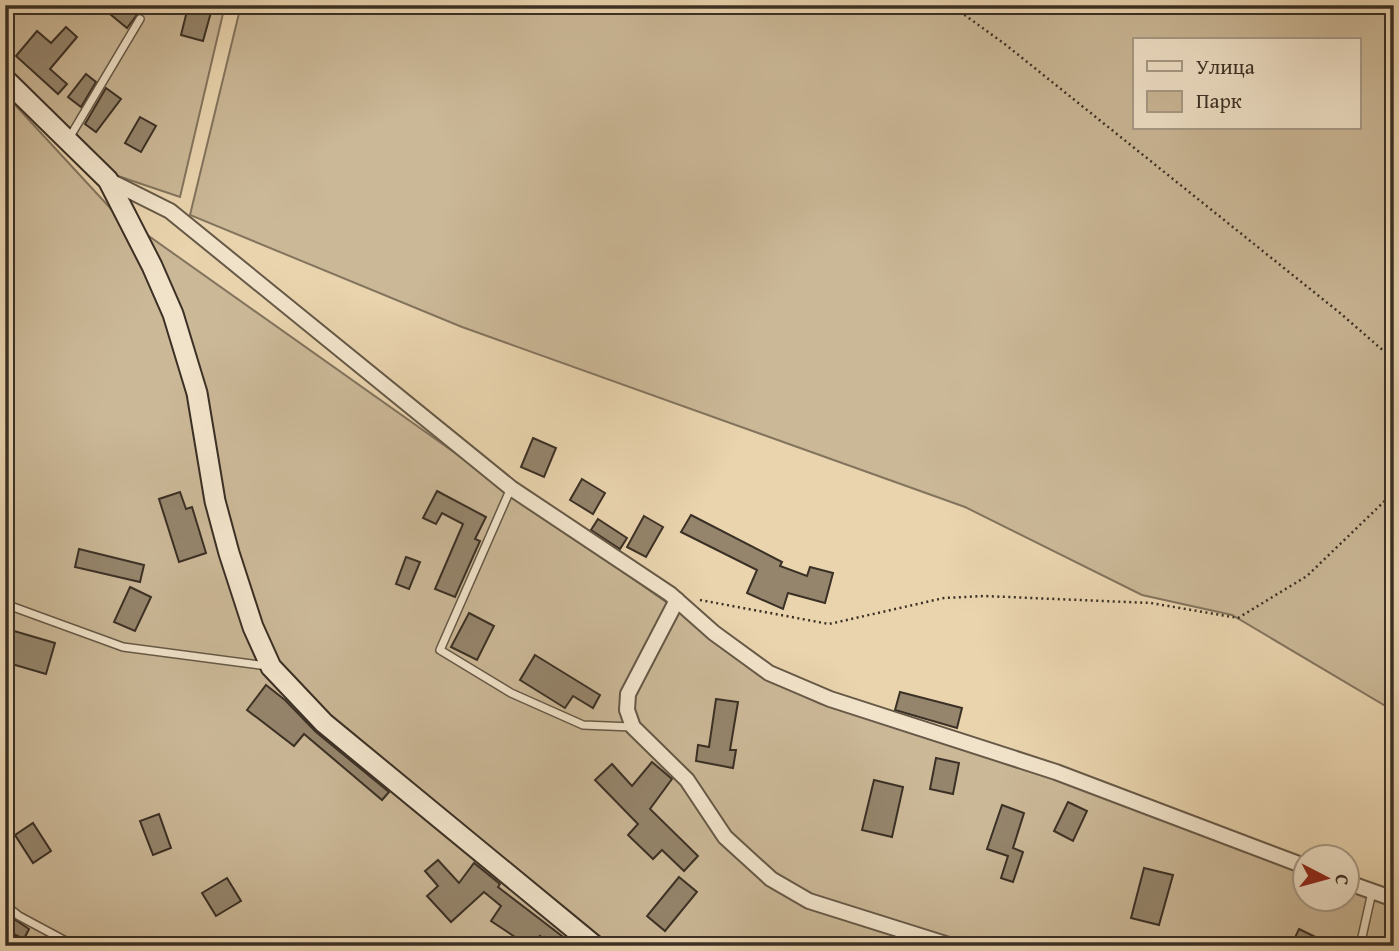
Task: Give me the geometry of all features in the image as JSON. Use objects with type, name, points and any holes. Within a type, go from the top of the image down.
[{"type":"street","points":[[5,79],[108,180],[170,211],[512,488],[673,597],[741,654],[797,687],[1056,772],[1290,861]]},
{"type":"street","points":[[108,180],[173,314],[197,393],[215,500],[229,553],[253,627],[271,667],[324,723],[595,946]]},
{"type":"street","points":[[673,597],[628,694],[627,710],[633,727],[687,780],[729,841],[784,889],[808,901],[951,946]]},
{"type":"street","points":[[1360,887],[1394,900]]},
{"type":"lane","points":[[68,141],[140,19]]},
{"type":"lane","points":[[512,488],[490,531],[440,650],[511,694],[583,725],[633,727]]},
{"type":"lane","points":[[5,604],[124,647],[271,667]]},
{"type":"lane","points":[[1360,946],[1372,892]]},
{"type":"lane","points":[[5,905],[19,916],[75,946]]},
{"type":"path","points":[[951,5],[1006,45],[1340,313],[1394,360]]},
{"type":"path","points":[[1383,5],[1394,18]]},
{"type":"path","points":[[673,597],[829,624],[920,602],[984,596],[1151,603],[1238,618],[1307,576],[1394,492]]},
{"type":"green space","points":[[5,5],[225,5],[180,197],[115,175],[5,69]]},
{"type":"green space","points":[[241,5],[1394,5],[1394,711],[1232,615],[1142,595],[965,507],[462,327],[190,215]]},
{"type":"green space","points":[[5,94],[112,210],[673,607],[759,675],[821,704],[917,728],[1290,863],[1290,912],[1360,912],[1360,889],[1394,901],[1394,946],[5,946]]},
{"type":"building","points":[[99,5],[131,5],[139,12],[127,28]]},
{"type":"building","points":[[198,5],[213,5],[203,41],[181,35],[188,7],[197,9]]},
{"type":"building","points":[[66,27],[77,37],[50,69],[67,84],[58,94],[16,56],[37,31],[51,43]]},
{"type":"building","points":[[86,74],[96,82],[81,107],[68,97]]},
{"type":"building","points":[[106,88],[121,99],[96,132],[85,124]]},
{"type":"building","points":[[140,117],[156,126],[141,152],[125,143]]},
{"type":"building","points":[[533,438],[556,448],[544,477],[521,467]]},
{"type":"building","points":[[582,479],[605,493],[593,514],[570,500]]},
{"type":"building","points":[[437,491],[486,517],[475,539],[480,541],[455,597],[435,589],[463,524],[442,513],[436,524],[423,518]]},
{"type":"building","points":[[180,492],[186,509],[192,507],[206,553],[179,562],[159,499]]},
{"type":"building","points":[[691,515],[782,562],[780,566],[807,576],[810,567],[833,573],[825,603],[788,593],[783,609],[747,593],[757,570],[681,532]]},
{"type":"building","points":[[644,516],[663,527],[646,557],[627,547]]},
{"type":"building","points":[[598,519],[627,538],[620,549],[591,530]]},
{"type":"building","points":[[79,549],[144,565],[140,582],[75,567]]},
{"type":"building","points":[[406,557],[420,562],[409,589],[396,584]]},
{"type":"building","points":[[130,587],[151,597],[135,631],[114,622]]},
{"type":"building","points":[[469,613],[494,626],[477,660],[451,647]]},
{"type":"building","points":[[14,631],[55,643],[46,674],[5,662]]},
{"type":"building","points":[[535,655],[600,695],[593,708],[573,696],[565,708],[520,680]]},
{"type":"building","points":[[266,685],[316,732],[389,792],[382,800],[304,734],[294,746],[247,710]]},
{"type":"building","points":[[900,692],[962,708],[957,728],[895,710]]},
{"type":"building","points":[[716,699],[738,702],[730,750],[736,750],[733,768],[696,761],[698,745],[709,747]]},
{"type":"building","points":[[936,758],[959,763],[953,794],[930,789]]},
{"type":"building","points":[[652,762],[672,779],[650,809],[698,856],[684,871],[662,850],[653,859],[628,835],[638,824],[595,780],[612,764],[632,786]]},
{"type":"building","points":[[874,780],[903,787],[892,837],[862,830]]},
{"type":"building","points":[[1068,802],[1087,811],[1073,841],[1054,831]]},
{"type":"building","points":[[1002,805],[1024,813],[1013,848],[1023,852],[1013,882],[1001,878],[1008,856],[987,849]]},
{"type":"building","points":[[159,814],[171,848],[153,855],[140,821]]},
{"type":"building","points":[[33,823],[51,851],[33,863],[15,835]]},
{"type":"building","points":[[438,860],[459,883],[474,863],[500,884],[498,887],[575,946],[554,946],[540,936],[533,946],[509,946],[515,937],[491,921],[501,906],[484,892],[451,922],[427,896],[438,886],[425,871]]},
{"type":"building","points":[[1144,868],[1173,875],[1159,925],[1131,918]]},
{"type":"building","points":[[679,877],[697,892],[665,931],[647,916]]},
{"type":"building","points":[[227,878],[241,901],[216,916],[202,893]]},
{"type":"building","points":[[5,913],[29,929],[24,939],[5,930]]},
{"type":"building","points":[[1299,929],[1334,946],[1291,946]]}]
